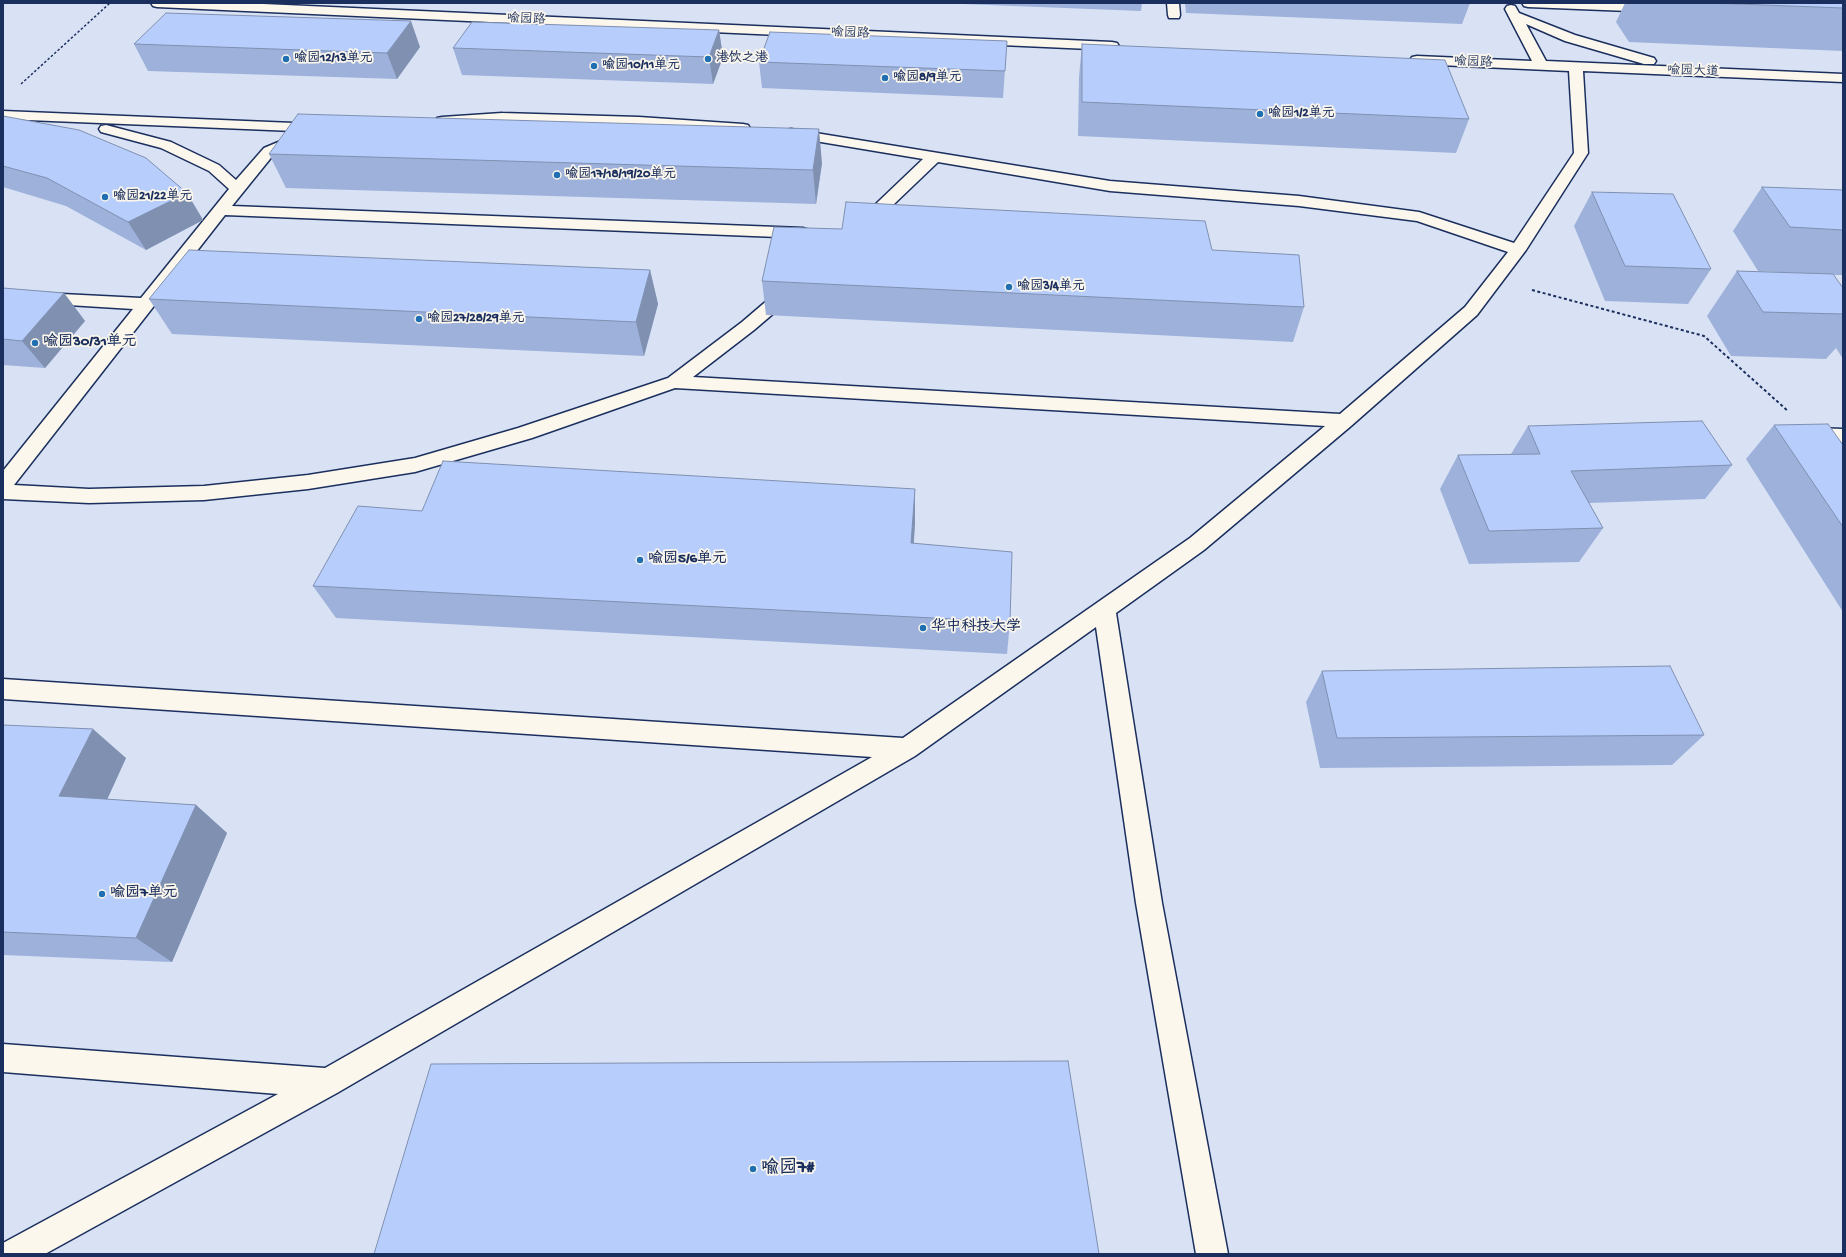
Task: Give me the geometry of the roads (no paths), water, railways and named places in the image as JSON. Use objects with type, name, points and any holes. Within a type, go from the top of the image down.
[{"type":"street","name":"喻园路","points":[[157,3],[1128,47]]},
{"type":"street","points":[[1508,3],[1542,66]]},
{"type":"street","points":[[1528,3],[1670,9]]},
{"type":"street","points":[[1514,15],[1570,38],[1621,54],[1691,72]]},
{"type":"street","name":"喻园路","points":[[1407,60],[1542,66]]},
{"type":"street","name":"喻园大道","points":[[1542,66],[1843,78]]},
{"type":"street","points":[[14,1254],[327,1083],[907,749],[1197,544],[1344,421],[1471,311],[1518,250],[1582,153],[1576,67]]},
{"type":"street","points":[[3,115],[326,128],[269,151],[220,210],[3,485]]},
{"type":"street","points":[[431,122],[502,117],[639,121],[757,128]]},
{"type":"street","points":[[66,118],[166,145],[214,168],[237,189]]},
{"type":"street","points":[[780,131],[1110,186],[1298,202],[1418,217],[1518,250]]},
{"type":"street","points":[[852,235],[934,157]]},
{"type":"street","points":[[220,210],[820,234]]},
{"type":"street","points":[[3,492],[89,496],[204,493],[308,482],[415,465],[525,433],[674,382],[748,326],[800,281]]},
{"type":"street","points":[[3,296],[146,304]]},
{"type":"street","points":[[674,382],[1344,421]]},
{"type":"street","points":[[1843,436],[1813,435],[1843,478]]},
{"type":"street","points":[[1104,609],[1149,903],[1212,1254]]},
{"type":"street","points":[[3,689],[907,749]]},
{"type":"street","points":[[3,1058],[327,1083]]},
{"type":"place","name":"喻园12/13单元","points":[[286,59]]},
{"type":"place","name":"港饮之港","points":[[708,59]]},
{"type":"place","name":"喻园10/11单元","points":[[594,66]]},
{"type":"place","name":"喻园8/9单元","points":[[885,78]]},
{"type":"place","name":"喻园1/2单元","points":[[1260,114]]},
{"type":"place","name":"喻园17/18/19/20单元","points":[[557,175]]},
{"type":"place","name":"喻园21/22单元","points":[[105,197]]},
{"type":"place","name":"喻园3/4单元","points":[[1009,287]]},
{"type":"place","name":"喻园27/28/29单元","points":[[419,319]]},
{"type":"place","name":"喻园30/31单元","points":[[35,343]]},
{"type":"place","name":"喻园5/6单元","points":[[640,560]]},
{"type":"place","name":"华中科技大学","points":[[923,628]]},
{"type":"place","name":"喻园7单元","points":[[102,894]]},
{"type":"place","name":"喻园7#","points":[[753,1169]]}]
